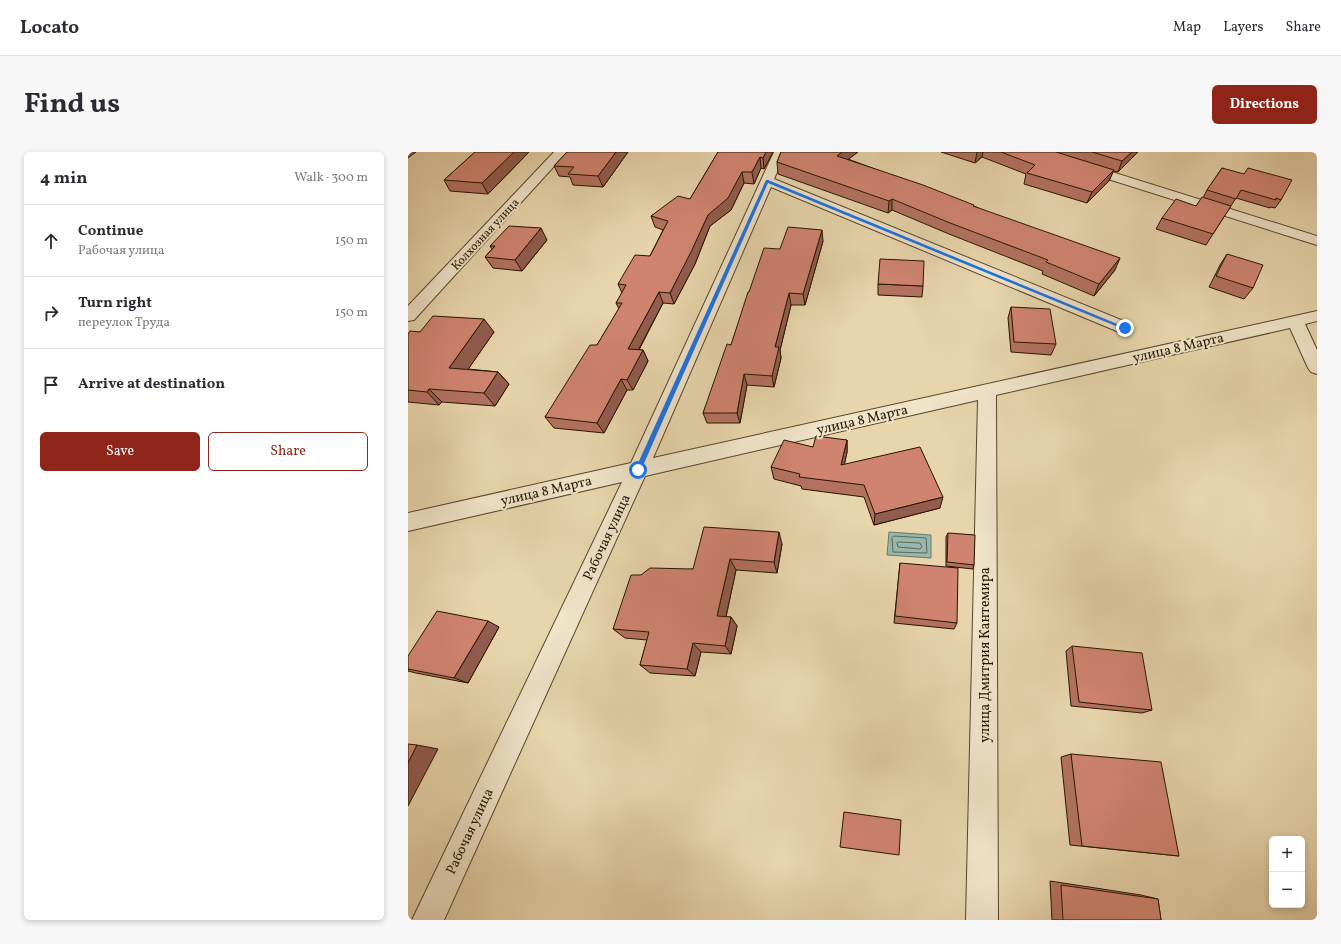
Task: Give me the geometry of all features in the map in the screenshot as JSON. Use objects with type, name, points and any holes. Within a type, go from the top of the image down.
[{"type":"street","name":"Колхозная улица","points":[[408,316],[561,152]]},
{"type":"street","name":"Рабочая улица","points":[[428,920],[638,470],[780,152]]},
{"type":"street","points":[[1036,152],[1317,241]]},
{"type":"street","points":[[767,181],[1125,328]]},
{"type":"street","name":"улица 8 Марта","points":[[408,522],[1317,316]]},
{"type":"street","points":[[1295,321],[1317,368]]},
{"type":"street","name":"улица Дмитрия Кантемира","points":[[982,920],[987,391]]},
{"type":"water","points":[[889,532],[931,535],[931,558],[887,555]]},
{"type":"building","points":[[475,152],[514,152],[482,183],[444,180]]},
{"type":"building","points":[[567,152],[616,152],[598,176],[568,174],[574,167],[554,166]]},
{"type":"building","points":[[718,152],[766,152],[763,158],[760,157],[752,172],[742,172],[728,198],[708,215],[670,293],[659,292],[628,349],[643,350],[627,380],[621,379],[597,423],[545,417],[590,345],[597,345],[622,303],[616,303],[626,285],[618,284],[635,255],[650,256],[668,221],[651,216],[678,196],[690,199]]},
{"type":"building","points":[[781,152],[842,152],[837,156],[923,185],[974,205],[973,206],[1120,258],[1099,284],[1046,262],[1048,260],[950,223],[892,199],[889,201],[777,162]]},
{"type":"building","points":[[1001,152],[1056,152],[1114,170],[1092,192],[1027,173],[1035,165]]},
{"type":"building","points":[[1092,152],[1132,152],[1122,161]]},
{"type":"building","points":[[1222,168],[1244,174],[1248,168],[1292,180],[1281,200],[1276,198],[1276,200],[1241,190],[1236,199],[1207,190]]},
{"type":"building","points":[[1202,197],[1231,206],[1213,234],[1162,218],[1176,199],[1196,206]]},
{"type":"building","points":[[509,226],[541,228],[515,260],[485,257],[495,246],[490,246]]},
{"type":"building","points":[[788,227],[822,230],[803,294],[789,293],[775,347],[779,347],[772,376],[744,374],[737,413],[703,413],[727,344],[731,345],[764,248],[780,249]]},
{"type":"building","points":[[1227,254],[1263,265],[1253,288],[1216,276]]},
{"type":"building","points":[[880,259],[924,261],[923,286],[878,284]]},
{"type":"building","points":[[1011,307],[1050,309],[1056,344],[1014,342]]},
{"type":"building","points":[[433,316],[484,319],[449,368],[498,372],[484,393],[429,389],[427,392],[408,390],[408,334],[410,331],[420,332]]},
{"type":"building","points":[[816,436],[847,440],[841,465],[920,447],[943,497],[875,514],[864,485],[799,477],[800,474],[771,467],[784,440],[813,447]]},
{"type":"building","points":[[704,527],[779,532],[774,562],[730,559],[717,616],[731,617],[725,646],[693,643],[687,669],[640,665],[649,632],[613,629],[631,575],[641,575],[650,568],[693,569]]},
{"type":"building","points":[[948,533],[975,535],[974,565],[947,562]]},
{"type":"building","points":[[900,563],[958,568],[957,623],[895,616]]},
{"type":"building","points":[[437,611],[488,621],[454,678],[408,669],[408,656]]},
{"type":"building","points":[[1072,646],[1142,653],[1152,710],[1079,702]]},
{"type":"building","points":[[408,744],[417,745],[408,763]]},
{"type":"building","points":[[1071,754],[1161,762],[1179,856],[1082,846]]},
{"type":"building","points":[[844,812],[901,820],[899,855],[840,847]]},
{"type":"building","points":[[1061,885],[1158,899],[1161,920],[1063,920]]},
{"type":"route","points":[[638,470],[767,181],[1125,328]]}]
